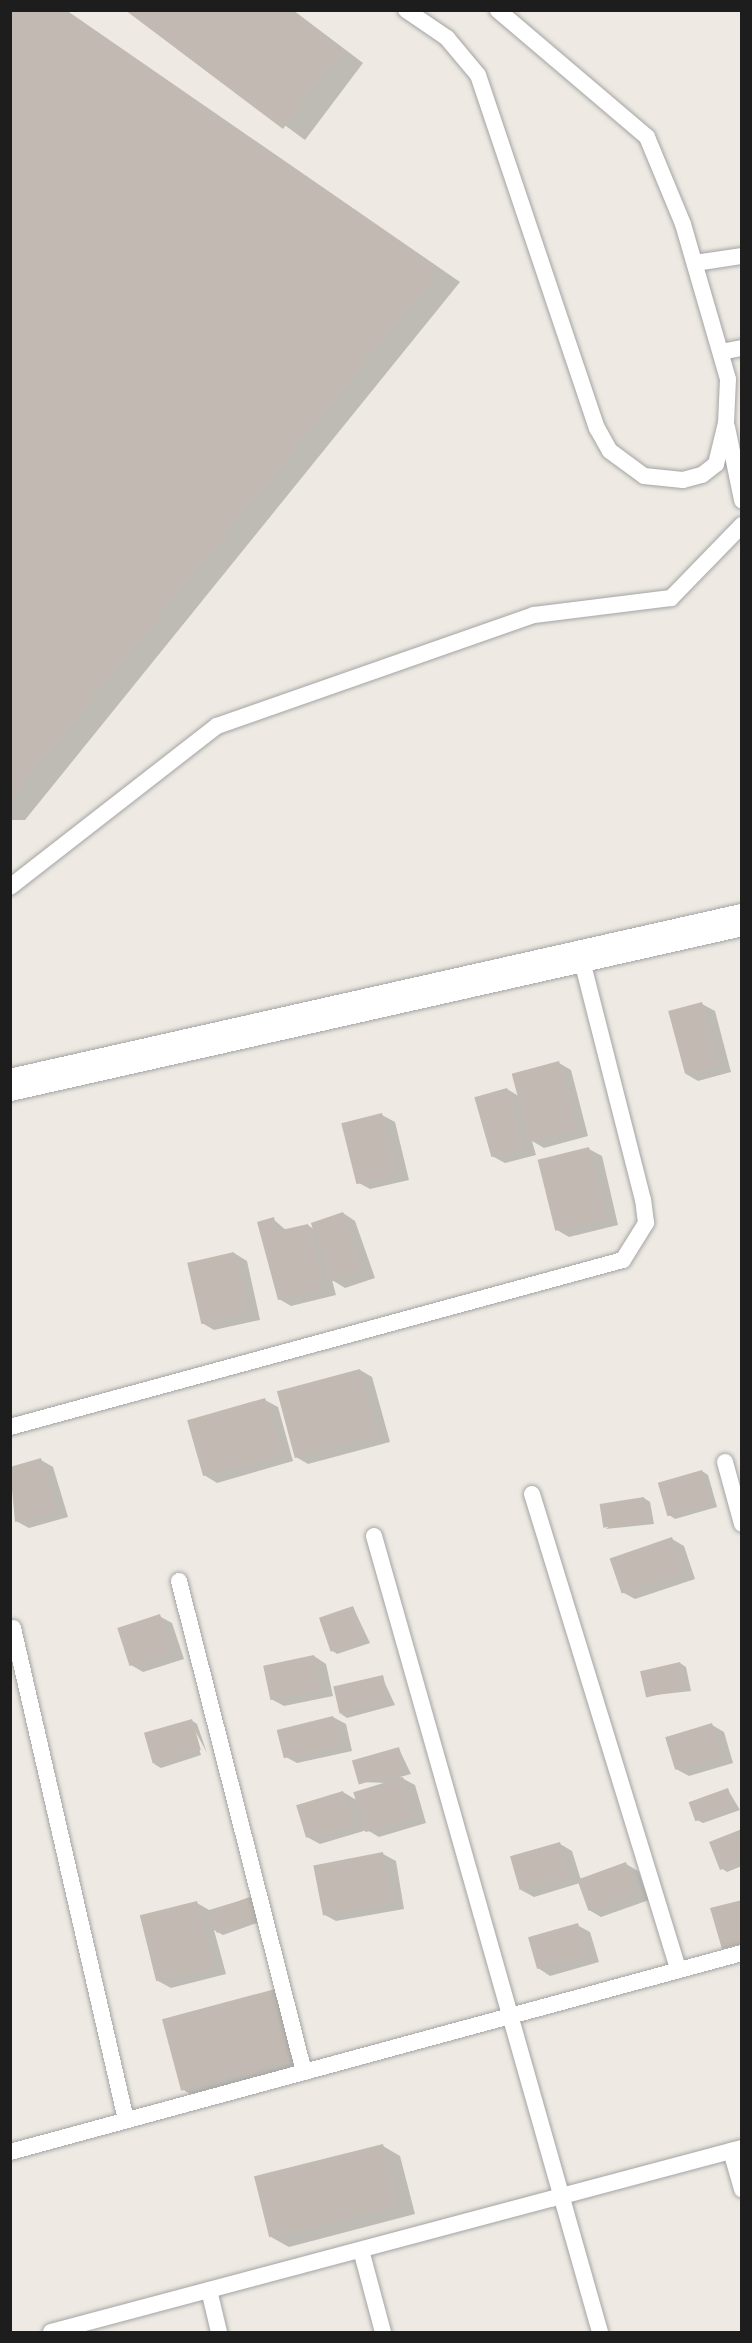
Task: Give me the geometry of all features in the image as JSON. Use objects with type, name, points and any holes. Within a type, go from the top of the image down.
[{"type":"street","points":[[10,1085],[582,960],[741,920]]},
{"type":"lane","points":[[406,10],[447,38],[478,75],[597,428],[610,452],[644,476],[683,480],[702,475],[716,464],[726,423],[728,379],[695,263],[647,137],[498,10]]},
{"type":"lane","points":[[695,263],[741,256]]},
{"type":"lane","points":[[720,352],[741,348]]},
{"type":"lane","points":[[726,423],[741,500]]},
{"type":"lane","points":[[10,887],[217,726],[534,615],[671,598],[741,525]]},
{"type":"lane","points":[[10,1427],[623,1260],[646,1224],[643,1200],[582,960]]},
{"type":"lane","points":[[725,1462],[741,1524]]},
{"type":"lane","points":[[532,1494],[678,1970]]},
{"type":"lane","points":[[374,1536],[506,2017],[562,2196],[600,2332]]},
{"type":"lane","points":[[179,1581],[303,2072]]},
{"type":"lane","points":[[13,1628],[126,2120]]},
{"type":"lane","points":[[10,2152],[741,1953]]},
{"type":"lane","points":[[51,2332],[736,2150],[741,2189]]},
{"type":"lane","points":[[361,2250],[383,2332]]},
{"type":"lane","points":[[209,2290],[219,2332]]},
{"type":"building","points":[[10,10],[65,10],[440,269],[10,800]]},
{"type":"building","points":[[125,10],[290,10],[343,50],[283,129]]},
{"type":"building","points":[[702,1002],[719,1065],[685,1074],[668,1011]]},
{"type":"building","points":[[559,1061],[577,1129],[530,1141],[512,1074]]},
{"type":"building","points":[[507,1088],[524,1148],[491,1157],[474,1097]]},
{"type":"building","points":[[382,1113],[397,1174],[356,1184],[341,1123]]},
{"type":"building","points":[[589,1147],[607,1218],[555,1231],[538,1160]]},
{"type":"building","points":[[343,1212],[363,1271],[331,1282],[311,1223]]},
{"type":"building","points":[[274,1217],[277,1231],[308,1224],[324,1288],[278,1300],[257,1222]]},
{"type":"building","points":[[234,1252],[248,1313],[201,1324],[187,1263]]},
{"type":"building","points":[[360,1369],[378,1436],[295,1458],[277,1391]]},
{"type":"building","points":[[265,1398],[281,1454],[203,1476],[187,1420]]},
{"type":"building","points":[[41,1458],[56,1511],[15,1522],[10,1467]]},
{"type":"building","points":[[702,1470],[712,1504],[667,1516],[658,1483]]},
{"type":"building","points":[[644,1497],[648,1521],[603,1528],[600,1504]]},
{"type":"building","points":[[672,1537],[684,1572],[622,1593],[610,1558]]},
{"type":"building","points":[[353,1606],[365,1640],[331,1652],[319,1618]]},
{"type":"building","points":[[160,1614],[172,1652],[130,1666],[117,1628]]},
{"type":"building","points":[[314,1655],[321,1689],[270,1700],[263,1666]]},
{"type":"building","points":[[680,1662],[686,1688],[646,1698],[640,1671]]},
{"type":"building","points":[[383,1675],[389,1702],[340,1714],[333,1686]]},
{"type":"building","points":[[333,1716],[340,1744],[284,1758],[277,1730]]},
{"type":"building","points":[[192,1719],[201,1750],[153,1764],[144,1733]]},
{"type":"building","points":[[712,1723],[722,1756],[675,1770],[665,1737]]},
{"type":"building","points":[[399,1747],[406,1771],[359,1785],[352,1761]]},
{"type":"building","points":[[403,1777],[415,1817],[366,1832],[353,1792]]},
{"type":"building","points":[[728,1788],[735,1807],[695,1821],[689,1802]]},
{"type":"building","points":[[343,1791],[353,1824],[306,1838],[296,1805]]},
{"type":"building","points":[[742,1829],[742,1861],[720,1870],[709,1842]]},
{"type":"building","points":[[560,1842],[570,1876],[520,1890],[510,1856]]},
{"type":"building","points":[[383,1852],[393,1902],[323,1916],[313,1866]]},
{"type":"building","points":[[626,1862],[637,1893],[588,1911],[577,1880]]},
{"type":"building","points":[[252,1896],[260,1917],[217,1933],[209,1912]]},
{"type":"building","points":[[742,1900],[742,1944],[722,1949],[710,1908]]},
{"type":"building","points":[[197,1901],[213,1967],[156,1981],[140,1915]]},
{"type":"building","points":[[578,1923],[587,1955],[537,1969],[528,1937]]},
{"type":"building","points":[[275,1989],[294,2060],[181,2091],[162,2019]]},
{"type":"building","points":[[383,2144],[398,2205],[269,2237],[254,2176]]}]
